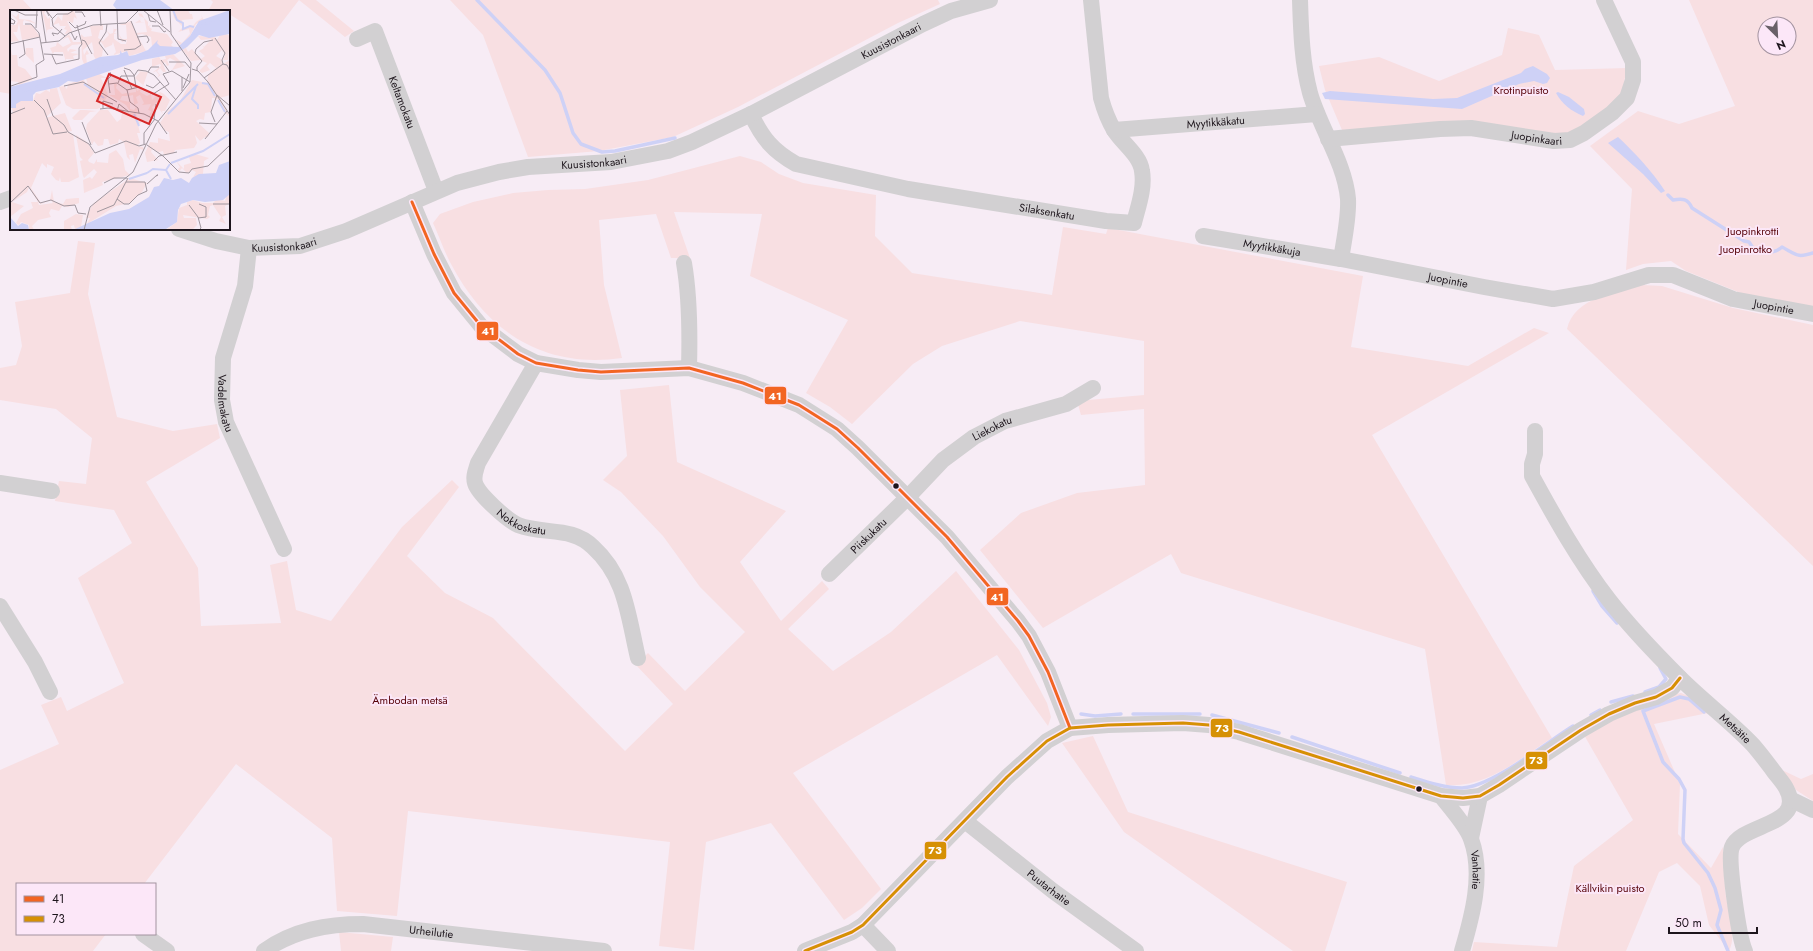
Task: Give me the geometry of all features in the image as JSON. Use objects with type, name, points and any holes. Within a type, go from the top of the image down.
[{"type":"street","name":"Kuusistonkaari","points":[[182,230],[216,242],[249,248],[300,246],[346,231],[457,183],[528,167],[610,162],[668,151],[692,142],[751,114],[923,24],[951,5],[990,0]]},
{"type":"street","name":"Silaksenkatu","points":[[751,114],[757,128],[769,145],[781,156],[796,164],[908,189],[1106,221],[1134,223],[1140,201],[1142,170],[1138,159],[1114,130],[1106,113],[1100,92],[1091,0]]},
{"type":"street","points":[[1300,0],[1302,54],[1310,93],[1317,114],[1342,174],[1348,199],[1341,259]]},
{"type":"street","name":"Juopinkaari","points":[[1328,139],[1440,129],[1471,128],[1554,141],[1570,140],[1584,133],[1612,113],[1627,98],[1634,80],[1633,62],[1604,0]]},
{"type":"street","name":"Keltamokatu","points":[[358,39],[375,30],[436,192]]},
{"type":"street","name":"Myytikkäkatu","points":[[1114,130],[1317,114]]},
{"type":"street","points":[[0,202],[10,198]]},
{"type":"street","points":[[412,202],[443,274],[454,293],[481,326],[518,354],[536,363],[601,372],[689,368],[743,383],[799,405],[837,429],[908,497],[969,561],[1029,636],[1048,672],[1070,728]]},
{"type":"street","name":"Myytikkäkuja","points":[[1203,236],[1341,259]]},
{"type":"street","name":"Vadelmakatu","points":[[249,248],[245,286],[223,358],[222,400],[226,422],[284,550]]},
{"type":"street","name":"Juopintie","points":[[1341,259],[1553,299],[1594,292],[1649,275],[1673,275],[1733,299],[1813,314]]},
{"type":"street","points":[[684,263],[689,300],[689,368]]},
{"type":"street","name":"Nokkoskatu","points":[[536,363],[478,463],[474,474],[475,483],[479,491],[507,518],[518,525],[568,532],[581,537],[593,546],[613,570],[621,585],[638,658]]},
{"type":"street","name":"Liekokatu","points":[[908,497],[943,460],[974,437],[1005,421],[1066,404],[1094,388]]},
{"type":"street","name":"Metsätie","points":[[1535,431],[1535,454],[1532,464],[1532,476],[1549,508],[1587,569],[1608,599],[1627,622],[1680,678],[1754,746],[1786,788],[1790,799]]},
{"type":"street","points":[[0,483],[52,491]]},
{"type":"street","name":"Piiskukatu","points":[[829,574],[908,497]]},
{"type":"street","points":[[0,606],[35,662],[50,692]]},
{"type":"street","points":[[805,951],[852,932],[863,925],[1030,755],[1047,741],[1070,728],[1152,723],[1209,726],[1246,734],[1441,796],[1463,798],[1480,796],[1608,714],[1635,703],[1656,697],[1672,688],[1680,678]]},
{"type":"street","name":"Vanhatie","points":[[1441,796],[1471,838],[1475,856],[1475,898],[1462,951]]},
{"type":"street","points":[[1471,838],[1480,796]]},
{"type":"street","points":[[1745,951],[1739,923],[1730,860],[1732,846],[1743,836],[1784,816],[1788,810],[1790,799],[1813,810]]},
{"type":"street","name":"Puutarhatie","points":[[965,821],[1053,890],[1136,951]]},
{"type":"street","name":"Urheilutie","points":[[264,951],[277,942],[298,932],[339,924],[364,924],[604,951]]},
{"type":"street","points":[[863,925],[888,951]]},
{"type":"street","points":[[144,935],[167,951]]},
{"type":"green space","points":[[0,0],[23,0],[32,10],[10,10],[10,94],[0,92]]},
{"type":"green space","points":[[211,0],[299,0],[269,39],[230,15],[230,10],[209,10],[213,2]]},
{"type":"green space","points":[[299,0],[316,0],[354,31],[345,37]]},
{"type":"green space","points":[[450,0],[938,0],[940,4],[898,23],[738,107],[673,137],[599,151],[528,157],[483,35]]},
{"type":"green space","points":[[1689,0],[1813,0],[1813,311],[1768,304],[1686,271],[1671,261],[1643,264],[1626,270],[1632,189],[1590,146],[1638,111],[1679,124],[1735,106]]},
{"type":"green space","name":"Krotinpuisto","points":[[1508,28],[1539,35],[1555,70],[1627,68],[1622,92],[1610,110],[1565,135],[1342,130],[1325,90],[1319,66],[1379,57],[1439,81],[1502,55]]},
{"type":"green space","points":[[740,156],[761,162],[779,174],[803,183],[876,195],[875,236],[912,273],[1052,295],[1063,227],[1106,234],[1108,228],[1363,276],[1351,347],[1468,366],[1534,328],[1549,333],[1372,435],[1552,738],[1515,763],[1489,777],[1461,785],[1446,785],[1425,649],[1181,573],[1171,554],[1043,628],[980,550],[1021,513],[1077,493],[1145,485],[1144,409],[1081,415],[1077,401],[1144,395],[1144,341],[1020,321],[942,346],[913,364],[852,424],[830,407],[806,393],[848,320],[750,276],[762,214],[674,212],[690,258],[671,258],[656,214],[599,220],[604,285],[622,358],[598,360],[571,358],[548,353],[528,345],[509,333],[492,319],[477,303],[463,284],[448,259],[433,223],[440,214],[473,202],[513,193],[585,189],[648,180]]},
{"type":"green space","name":"Ämbodan metsä","points":[[78,241],[95,243],[88,294],[117,417],[173,431],[217,424],[220,438],[146,482],[198,568],[201,626],[281,623],[270,565],[287,561],[296,610],[331,621],[402,527],[452,480],[459,487],[407,556],[445,593],[493,618],[625,751],[673,704],[636,665],[648,653],[685,691],[745,632],[700,587],[663,536],[621,492],[603,480],[627,456],[620,390],[669,385],[677,462],[786,511],[740,562],[781,621],[822,581],[829,589],[788,629],[833,671],[891,632],[956,571],[1019,650],[1047,703],[1051,717],[1048,726],[997,655],[793,773],[881,889],[862,908],[844,920],[771,823],[706,842],[694,950],[659,946],[670,842],[408,811],[397,916],[337,911],[332,838],[236,764],[145,883],[16,883],[16,935],[105,935],[93,951],[0,951],[0,770],[59,744],[41,705],[61,697],[67,711],[124,683],[78,578],[132,543],[114,510],[55,501],[59,481],[86,484],[92,438],[56,409],[0,400],[0,368],[16,365],[22,346],[15,302],[70,293]]},
{"type":"green space","points":[[1642,285],[1662,286],[1733,308],[1813,325],[1813,566],[1567,329],[1571,318],[1587,303],[1620,290]]},
{"type":"green space","name":"Källvikin puisto","points":[[1681,693],[1696,699],[1708,713],[1654,724],[1680,784],[1678,834],[1711,868],[1723,847],[1726,897],[1732,931],[1729,951],[1709,925],[1700,886],[1677,863],[1659,872],[1626,951],[1472,951],[1474,942],[1557,947],[1574,866],[1633,820],[1584,735],[1631,710]]},
{"type":"green space","points":[[1093,736],[1128,812],[1347,882],[1325,951],[1293,951],[1124,832],[1062,743]]},
{"type":"green space","points":[[1782,770],[1801,779],[1813,774],[1813,801],[1796,790]]},
{"type":"green space","points":[[339,932],[393,937],[391,951],[341,951]]},
{"type":"water","points":[[116,0],[160,0],[174,10],[117,10],[113,5]]},
{"type":"water","points":[[1533,66],[1547,74],[1550,78],[1547,83],[1543,84],[1534,81],[1519,84],[1462,109],[1325,99],[1322,93],[1330,91],[1433,99],[1457,98],[1521,73],[1525,69]]},
{"type":"water","points":[[1558,92],[1569,97],[1584,109],[1585,114],[1583,116],[1567,107],[1558,97],[1556,93]]},
{"type":"water","points":[[1618,137],[1643,162],[1665,191],[1661,193],[1643,174],[1608,143]]},
{"type":"waterway","points":[[477,0],[545,70],[560,93],[573,133],[581,144],[602,152],[615,151],[675,138]]},
{"type":"waterway","points":[[1668,195],[1673,200],[1682,199],[1687,201],[1692,208],[1744,241],[1749,242],[1755,251],[1772,252],[1782,247],[1797,255],[1813,253]]},
{"type":"waterway","points":[[1593,591],[1602,606],[1617,623]]},
{"type":"waterway","points":[[1645,692],[1659,687],[1666,679],[1660,668]]},
{"type":"waterway","points":[[1611,702],[1633,696]]},
{"type":"waterway","points":[[1704,712],[1689,699],[1680,697],[1643,711],[1663,762],[1679,779],[1685,790],[1684,843],[1708,873],[1715,888],[1721,910],[1717,925],[1728,951]]},
{"type":"waterway","points":[[1591,715],[1600,710]]},
{"type":"waterway","points":[[1081,714],[1095,716],[1121,714]]},
{"type":"waterway","points":[[1133,714],[1200,714]]},
{"type":"waterway","points":[[1212,715],[1279,733]]},
{"type":"waterway","points":[[1411,777],[1449,787],[1462,788],[1474,786],[1519,763],[1573,726]]},
{"type":"waterway","points":[[1292,737],[1400,773]]},
{"type":"transit line","name":"41","points":[[412,202],[434,254],[454,293],[481,326],[518,354],[536,363],[601,372],[689,368],[743,383],[799,405],[837,429],[947,537],[1018,621],[1029,636],[1048,672],[1070,728]]},
{"type":"transit line","name":"73","points":[[805,951],[852,932],[863,925],[1007,777],[1047,741],[1070,728],[1108,725],[1183,723],[1209,725],[1239,732],[1441,796],[1463,798],[1480,796],[1581,730],[1609,714],[1635,703],[1656,697],[1672,688],[1680,678]]},
{"type":"park label","name":"Juopinkrotti","points":[[1753,231]]},
{"type":"park label","name":"Juopinrotko","points":[[1746,249]]}]
